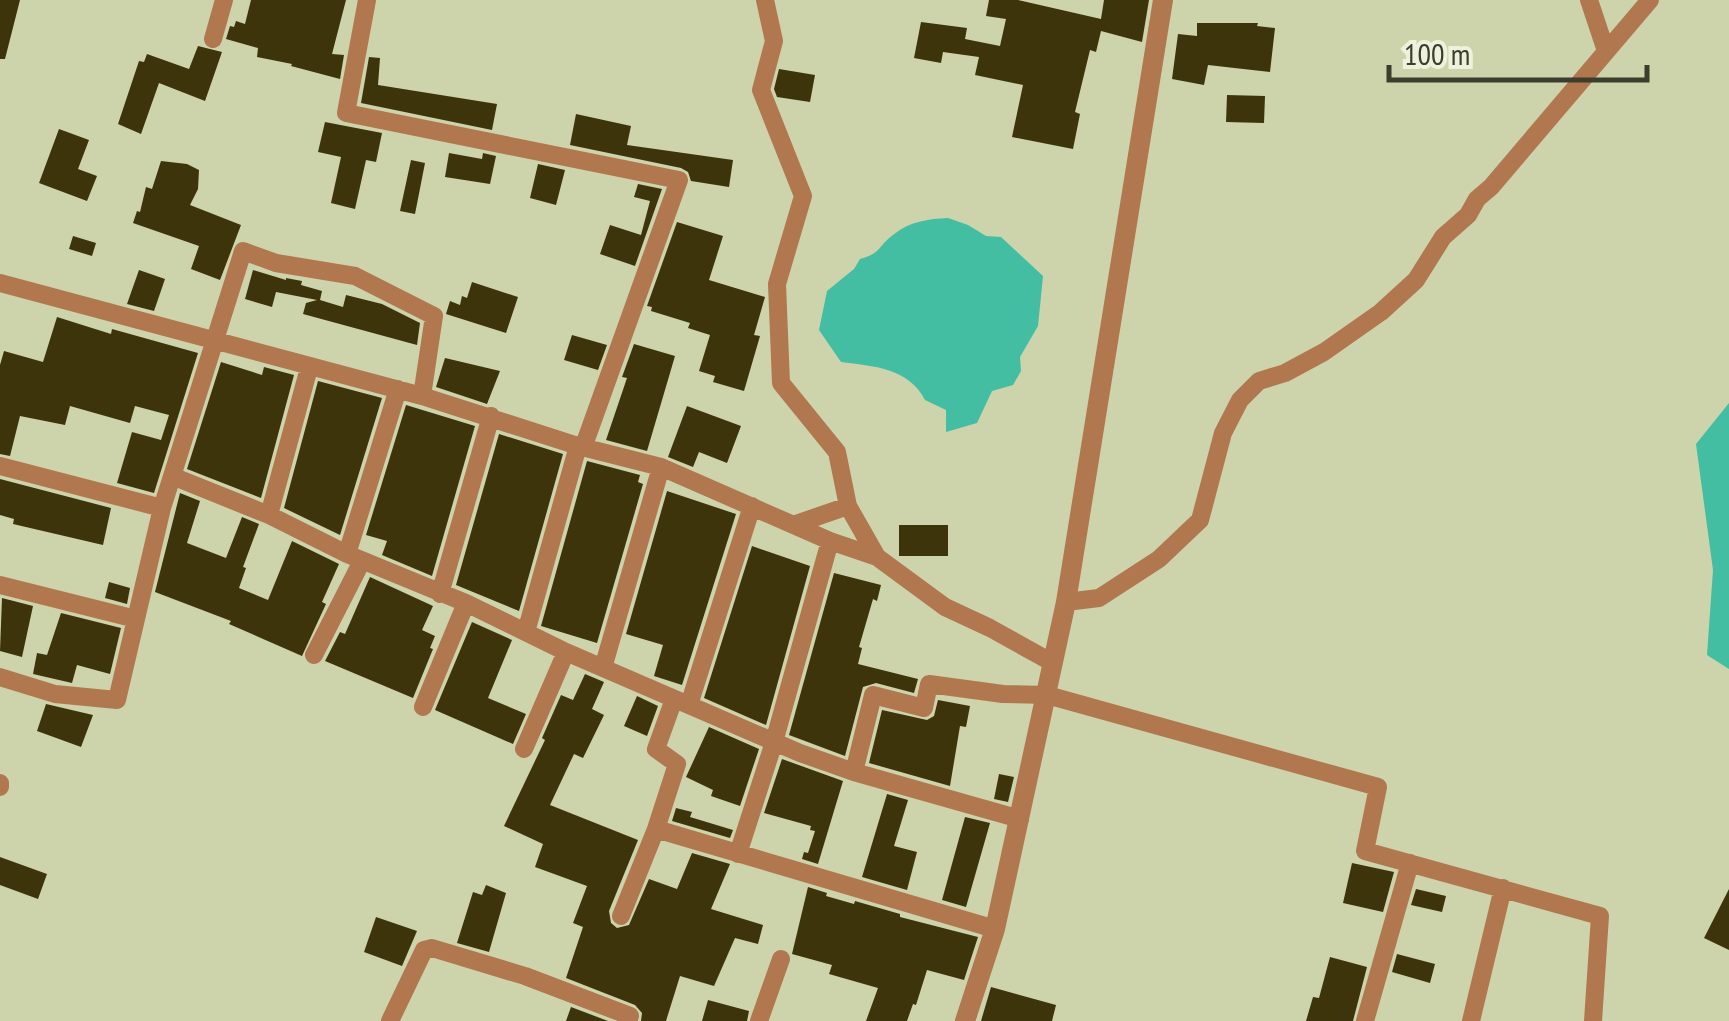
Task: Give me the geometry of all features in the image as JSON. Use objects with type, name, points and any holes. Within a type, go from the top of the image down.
[{"type":"street","points":[[212,39],[224,0]]},
{"type":"street","points":[[367,0],[346,113],[679,180],[580,447],[526,632]]},
{"type":"street","points":[[765,0],[774,41],[761,90],[803,196],[777,284],[780,383],[837,452],[848,506],[876,557]]},
{"type":"street","points":[[965,1021],[995,929],[1066,602],[1163,0]]},
{"type":"street","points":[[1590,0],[1606,51]]},
{"type":"street","points":[[1066,602],[1100,598],[1159,559],[1200,520],[1223,434],[1240,400],[1260,381],[1285,373],[1324,352],[1380,312],[1416,280],[1443,237],[1468,215],[1477,198],[1491,187],[1650,0]]},
{"type":"street","points":[[0,677],[55,694],[116,700],[162,508],[243,252],[276,263],[356,276],[434,316],[422,396]]},
{"type":"street","points":[[0,284],[398,389],[580,447],[661,468],[830,542],[876,557],[945,607],[1053,663]]},
{"type":"street","points":[[268,515],[308,368]]},
{"type":"street","points":[[314,656],[354,558],[398,389]]},
{"type":"street","points":[[440,594],[491,416]]},
{"type":"street","points":[[0,466],[162,508]]},
{"type":"street","points":[[603,668],[661,468]]},
{"type":"street","points":[[172,476],[268,515],[354,558],[466,603],[566,652],[774,742],[854,772],[1020,819]]},
{"type":"street","points":[[621,916],[677,764],[656,749],[682,702],[752,506]]},
{"type":"street","points":[[794,525],[848,506]]},
{"type":"street","points":[[738,854],[830,542]]},
{"type":"street","points":[[0,585],[136,619]]},
{"type":"street","points":[[423,707],[466,603]]},
{"type":"street","points":[[524,749],[566,652]]},
{"type":"street","points":[[854,772],[873,695],[924,708],[929,684],[1004,694],[1046,694],[1378,787],[1365,851],[1600,916],[1593,1021]]},
{"type":"street","points":[[656,829],[995,929]]},
{"type":"street","points":[[1366,1021],[1410,863]]},
{"type":"street","points":[[1471,1021],[1502,888]]},
{"type":"street","points":[[390,1021],[424,950],[432,948],[524,976],[630,1016],[628,1021]]},
{"type":"street","points":[[758,1021],[781,959]]},
{"type":"water","points":[[948,218],[986,236],[1001,237],[1043,276],[1038,326],[1020,357],[1021,371],[1013,385],[992,391],[977,423],[946,432],[946,410],[925,400],[910,381],[877,367],[841,362],[819,330],[827,291],[854,269],[860,259],[876,252],[906,227]]},
{"type":"water","points":[[1729,403],[1729,669],[1707,655],[1713,570],[1696,444]]},
{"type":"building","points":[[0,0],[20,0],[5,59],[0,59]]},
{"type":"building","points":[[251,0],[346,0],[332,54],[344,55],[340,79],[257,57],[258,48],[226,39],[236,21],[245,24]]},
{"type":"building","points":[[989,0],[1018,0],[1101,19],[1104,0],[1149,0],[1142,42],[1101,31],[1096,52],[1090,50],[1075,112],[1080,114],[1073,149],[1012,137],[1023,85],[975,75],[979,57],[943,52],[941,63],[914,58],[921,22],[967,28],[965,39],[1000,46],[1006,19],[986,16]]},
{"type":"building","points":[[1197,23],[1258,23],[1257,26],[1275,28],[1270,72],[1208,65],[1204,85],[1172,79],[1178,34],[1197,36]]},
{"type":"building","points":[[198,46],[222,52],[205,101],[159,83],[141,134],[118,124],[139,61],[144,62],[147,54],[189,69]]},
{"type":"building","points":[[369,57],[380,58],[378,85],[497,104],[492,130],[361,103]]},
{"type":"building","points":[[779,69],[815,75],[810,102],[777,97],[774,89]]},
{"type":"building","points":[[1227,95],[1265,96],[1264,123],[1226,122]]},
{"type":"building","points":[[576,114],[631,126],[627,145],[733,160],[729,187],[691,181],[688,172],[681,168],[570,145]]},
{"type":"building","points":[[325,122],[382,133],[376,162],[366,160],[355,209],[331,203],[341,157],[318,152]]},
{"type":"building","points":[[59,129],[89,140],[78,169],[97,176],[87,201],[39,183]]},
{"type":"building","points":[[449,153],[482,159],[483,153],[496,156],[490,184],[445,177]]},
{"type":"building","points":[[411,160],[425,163],[415,214],[400,211]]},
{"type":"building","points":[[161,161],[187,164],[199,170],[198,189],[190,205],[241,225],[220,280],[191,269],[199,246],[133,223],[146,187],[152,189]]},
{"type":"building","points":[[538,164],[565,170],[556,205],[530,198]]},
{"type":"building","points":[[638,184],[662,189],[635,266],[600,254],[610,225],[641,235],[650,201],[634,197]]},
{"type":"building","points":[[677,222],[723,236],[709,280],[765,297],[754,335],[760,336],[744,391],[713,382],[715,376],[699,371],[710,335],[647,306]]},
{"type":"building","points":[[73,236],[96,243],[92,256],[69,249]]},
{"type":"building","points":[[139,270],[165,279],[154,311],[127,304]]},
{"type":"building","points":[[253,270],[302,281],[301,285],[322,291],[320,300],[343,307],[346,295],[382,304],[420,323],[417,345],[303,314],[306,303],[317,300],[276,292],[272,307],[245,299]]},
{"type":"building","points":[[472,282],[518,297],[506,333],[446,314],[450,301],[460,305],[462,296],[467,298]]},
{"type":"building","points":[[57,317],[111,334],[112,329],[198,353],[154,493],[117,483],[132,432],[161,440],[169,415],[135,406],[130,423],[70,406],[65,425],[20,416],[10,456],[0,454],[0,365],[4,351],[43,362]]},
{"type":"building","points":[[572,335],[607,345],[598,370],[564,360]]},
{"type":"building","points":[[634,344],[675,356],[647,451],[606,440]]},
{"type":"building","points":[[445,358],[500,371],[487,404],[436,387]]},
{"type":"building","points":[[221,362],[262,375],[264,367],[294,375],[261,498],[187,469]]},
{"type":"building","points":[[318,381],[382,398],[340,535],[284,508]]},
{"type":"building","points":[[406,405],[475,426],[432,576],[382,555],[387,541],[366,535]]},
{"type":"building","points":[[687,406],[741,426],[727,463],[699,452],[693,467],[668,457]]},
{"type":"building","points":[[499,434],[563,454],[519,611],[456,585]]},
{"type":"building","points":[[587,461],[640,475],[638,482],[643,484],[597,643],[541,626]]},
{"type":"building","points":[[0,479],[111,508],[103,545],[13,524],[14,519],[0,515]]},
{"type":"building","points":[[667,491],[736,514],[682,685],[654,676],[663,645],[626,634]]},
{"type":"building","points":[[180,493],[200,501],[187,543],[226,558],[242,517],[259,524],[239,588],[268,600],[292,541],[339,564],[302,656],[229,624],[231,621],[155,592]]},
{"type":"building","points":[[899,525],[948,525],[948,556],[899,556]]},
{"type":"building","points":[[752,546],[810,566],[766,725],[704,698]]},
{"type":"building","points":[[834,573],[881,585],[859,647],[862,648],[858,664],[918,679],[914,693],[876,683],[863,687],[845,756],[789,735]]},
{"type":"building","points":[[370,577],[433,606],[422,630],[435,636],[430,648],[433,649],[413,698],[325,661],[340,632],[345,634]]},
{"type":"building","points":[[109,582],[130,588],[127,604],[105,598]]},
{"type":"building","points":[[2,598],[33,606],[22,657],[0,651]]},
{"type":"building","points":[[61,613],[121,628],[110,674],[77,665],[72,683],[33,674],[37,653],[47,655]]},
{"type":"building","points":[[472,622],[512,640],[488,698],[526,714],[513,744],[435,710]]},
{"type":"building","points":[[585,674],[604,682],[592,709],[604,715],[583,758],[574,754],[550,805],[638,840],[609,911],[611,923],[617,928],[629,925],[649,879],[677,889],[692,853],[730,864],[711,909],[763,925],[758,944],[735,938],[714,986],[680,976],[666,1021],[641,1021],[642,1013],[635,1005],[566,978],[583,927],[573,923],[587,886],[535,867],[543,844],[504,826],[545,740],[542,738],[561,695],[573,700]]},
{"type":"building","points":[[637,696],[658,706],[647,736],[624,726]]},
{"type":"building","points":[[938,700],[970,706],[966,727],[960,726],[950,786],[869,763],[882,710],[927,720],[934,716]]},
{"type":"building","points":[[46,704],[93,715],[81,747],[37,731]]},
{"type":"building","points":[[709,727],[759,749],[740,806],[711,796],[713,790],[686,777]]},
{"type":"building","points":[[782,759],[843,781],[818,864],[802,859],[815,831],[810,830],[811,826],[764,813]]},
{"type":"building","points":[[999,774],[1014,777],[1008,802],[994,799]]},
{"type":"building","points":[[887,794],[908,800],[894,846],[917,852],[907,890],[862,877]]},
{"type":"building","points":[[676,808],[692,812],[690,817],[733,830],[730,838],[672,821]]},
{"type":"building","points":[[965,817],[990,823],[966,907],[942,900]]},
{"type":"building","points":[[0,857],[47,874],[38,899],[0,885]]},
{"type":"building","points":[[1352,863],[1394,872],[1383,912],[1343,903]]},
{"type":"building","points":[[486,885],[506,893],[489,952],[457,943],[473,892],[482,895]]},
{"type":"building","points":[[808,887],[827,893],[826,896],[978,937],[964,980],[927,970],[907,1021],[866,1021],[878,988],[829,974],[832,965],[792,954]]},
{"type":"building","points":[[1416,889],[1446,896],[1442,912],[1411,905]]},
{"type":"building","points":[[1729,889],[1729,950],[1704,938]]},
{"type":"building","points":[[376,917],[417,931],[402,966],[364,952]]},
{"type":"building","points":[[1397,954],[1435,964],[1430,983],[1392,972]]},
{"type":"building","points":[[1330,957],[1367,967],[1353,1021],[1306,1021],[1313,997],[1319,998]]},
{"type":"building","points":[[991,987],[1056,1005],[1052,1021],[981,1021]]},
{"type":"building","points":[[708,1000],[749,1011],[747,1021],[702,1021]]},
{"type":"building","points":[[571,1007],[608,1021],[566,1021]]}]
